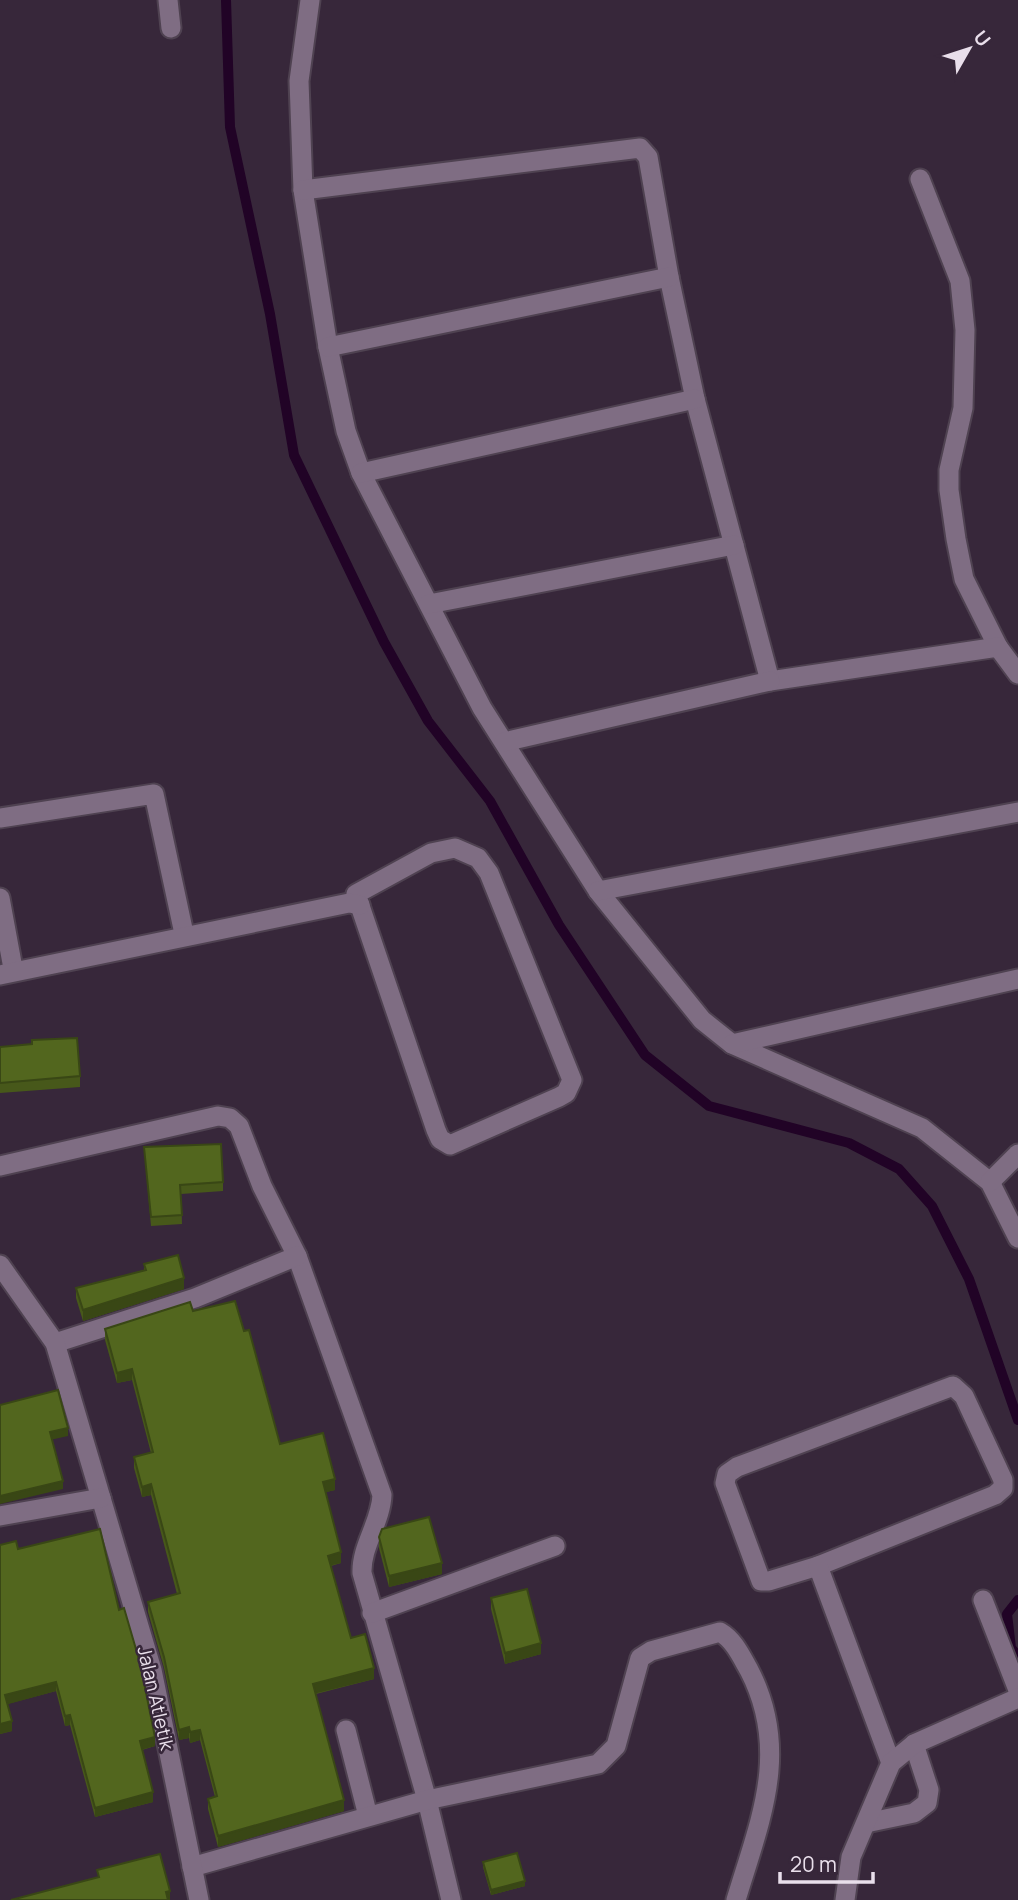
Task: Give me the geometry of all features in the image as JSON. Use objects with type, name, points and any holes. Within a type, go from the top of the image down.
[{"type":"street","points":[[168,0],[172,28]]},
{"type":"street","points":[[310,0],[299,81],[303,190],[328,347],[346,431],[361,473],[503,742],[598,891],[702,1020],[732,1044],[922,1128],[990,1182],[1018,1238]]},
{"type":"street","points":[[303,190],[636,147],[648,157],[669,277],[695,399],[770,681]]},
{"type":"street","points":[[920,178],[960,281],[965,330],[964,408],[949,470],[948,490],[964,579],[998,647],[1018,674]]},
{"type":"street","points":[[328,347],[669,277]]},
{"type":"street","points":[[361,473],[695,399]]},
{"type":"street","points":[[429,604],[734,545]]},
{"type":"street","points":[[503,742],[770,681],[998,647]]},
{"type":"street","points":[[0,818],[154,794],[183,929]]},
{"type":"street","points":[[598,891],[1018,812]]},
{"type":"street","points":[[4,967],[349,903],[358,900],[431,853],[455,848],[478,858],[489,873],[572,1080],[566,1093],[458,1143],[445,1144],[436,1130],[358,900]]},
{"type":"street","points":[[0,898],[4,967]]},
{"type":"street","points":[[4,967],[183,929],[358,900]]},
{"type":"street","points":[[732,1044],[1018,979]]},
{"type":"street","points":[[0,1166],[218,1116],[230,1118],[239,1126],[262,1186],[297,1256],[382,1495],[381,1506],[362,1561],[372,1614],[427,1800],[451,1900]]},
{"type":"street","points":[[990,1182],[1018,1154]]},
{"type":"street","points":[[55,1343],[195,1298],[297,1256]]},
{"type":"street","name":"Jalan Atletik","points":[[0,1265],[55,1343],[152,1670],[199,1900]]},
{"type":"street","points":[[949,1387],[957,1387],[1003,1480],[1003,1488],[995,1495],[818,1566],[761,1581],[725,1483],[727,1474],[737,1467],[949,1387]]},
{"type":"street","points":[[0,1516],[101,1498]]},
{"type":"street","points":[[372,1614],[555,1546]]},
{"type":"street","points":[[818,1566],[891,1763]]},
{"type":"street","points":[[983,1600],[1018,1690]]},
{"type":"street","points":[[192,1867],[427,1800],[598,1764],[616,1746],[640,1658],[713,1632],[727,1636],[757,1685],[771,1744],[769,1790],[736,1900]]},
{"type":"street","points":[[845,1900],[851,1857],[891,1763],[914,1744],[1018,1698]]},
{"type":"street","points":[[346,1730],[368,1816]]},
{"type":"street","points":[[866,1823],[914,1813],[927,1803],[929,1790],[914,1744]]},
{"type":"building","points":[[77,1038],[80,1076],[0,1083],[0,1047],[32,1044],[32,1040]]},
{"type":"building","points":[[221,1144],[223,1182],[180,1185],[182,1215],[151,1217],[144,1147]]},
{"type":"building","points":[[178,1255],[184,1278],[83,1310],[76,1288],[146,1270],[144,1264]]},
{"type":"building","points":[[235,1301],[244,1331],[249,1330],[280,1444],[323,1433],[335,1479],[323,1482],[341,1552],[328,1556],[351,1638],[365,1634],[374,1668],[313,1684],[344,1800],[218,1836],[208,1799],[217,1796],[200,1730],[190,1732],[189,1727],[179,1730],[164,1657],[148,1602],[180,1593],[151,1484],[142,1487],[134,1457],[153,1452],[132,1369],[117,1373],[105,1329],[190,1302],[193,1311]]},
{"type":"building","points":[[58,1390],[68,1428],[50,1432],[63,1481],[0,1496],[0,1405]]},
{"type":"building","points":[[429,1517],[442,1563],[389,1576],[379,1537],[382,1529]]},
{"type":"building","points":[[100,1529],[119,1610],[124,1608],[140,1663],[155,1737],[140,1741],[153,1792],[95,1808],[70,1715],[65,1716],[56,1682],[5,1695],[12,1721],[0,1724],[0,1545],[16,1541],[18,1549]]},
{"type":"building","points":[[527,1589],[541,1643],[505,1653],[491,1598]]},
{"type":"building","points":[[517,1853],[525,1881],[491,1890],[483,1862]]},
{"type":"building","points":[[160,1854],[170,1891],[166,1892],[168,1900],[11,1900],[99,1877],[97,1870]]},
{"type":"waterway","points":[[226,0],[230,127],[270,314],[294,455],[384,642],[428,721],[490,801],[559,925],[645,1055],[709,1106],[849,1143],[899,1169],[932,1206],[969,1279],[1018,1420]]},
{"type":"waterway","points":[[1018,1600],[1007,1614],[1011,1648],[1018,1656]]}]
